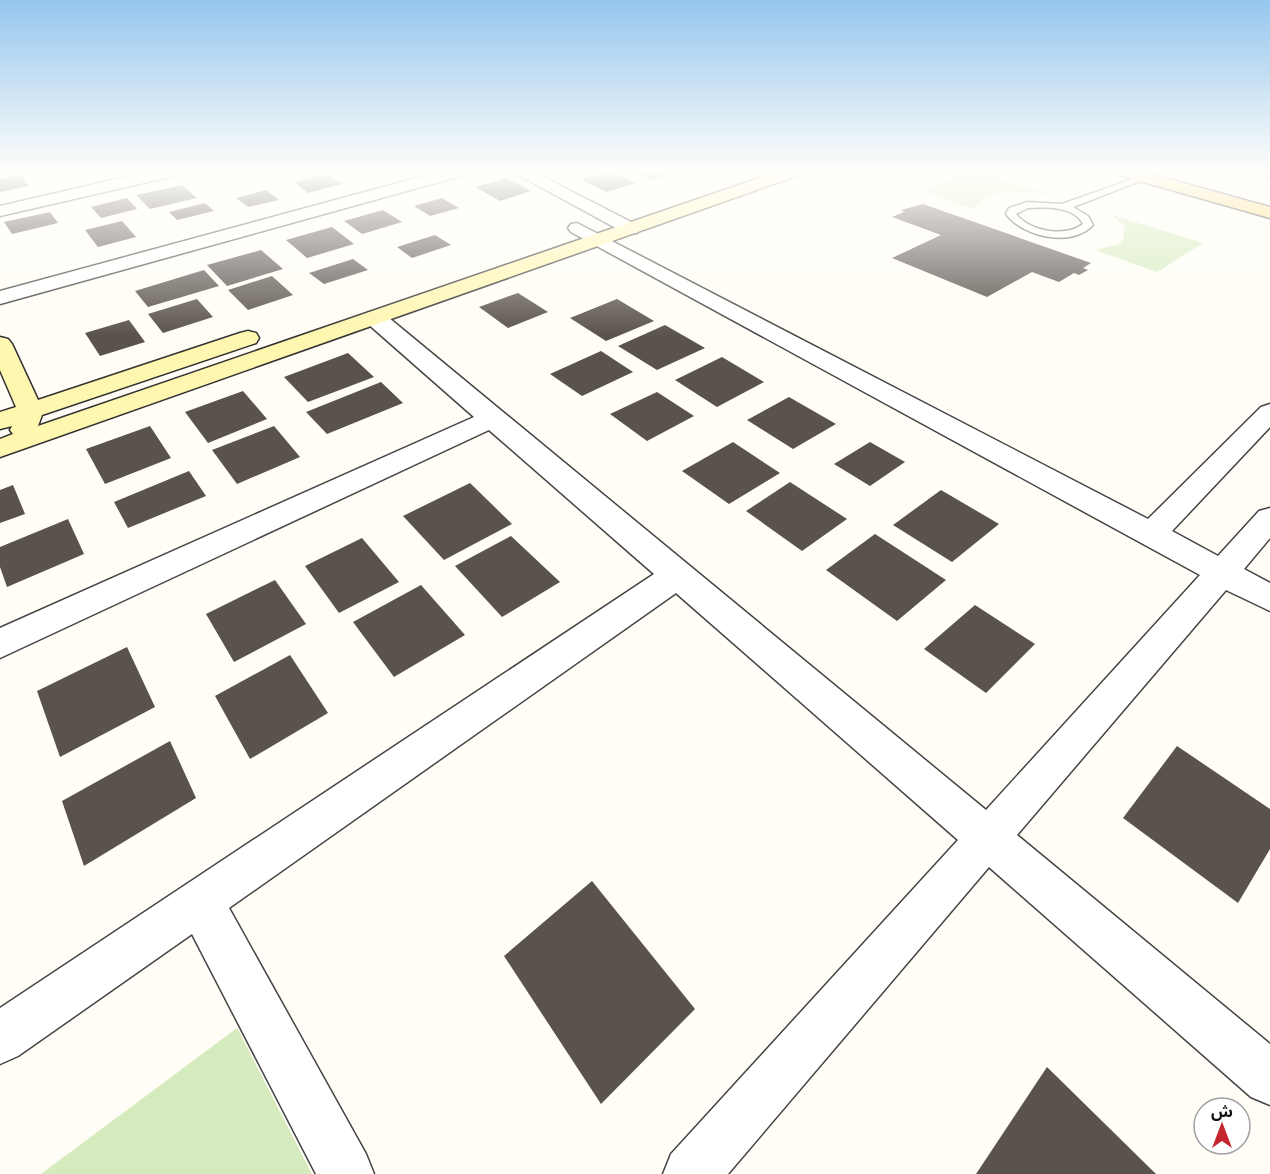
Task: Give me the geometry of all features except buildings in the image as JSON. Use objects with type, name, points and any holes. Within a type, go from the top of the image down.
[{"type":"street","points":[[0,298],[263,226]]},
{"type":"street","points":[[592,226],[1270,598]]},
{"type":"street","points":[[6,444],[375,318],[601,226]]},
{"type":"street","points":[[429,277],[595,228],[631,229],[640,226]]},
{"type":"street","points":[[375,318],[1270,1078]]},
{"type":"street","points":[[0,421],[270,331]]},
{"type":"street","points":[[0,344],[31,411]]},
{"type":"street","points":[[6,444],[31,411]]},
{"type":"street","points":[[1151,534],[1270,412]]},
{"type":"street","points":[[0,644],[493,418]]},
{"type":"street","points":[[691,1174],[1270,518]]},
{"type":"street","points":[[0,1038],[677,574]]},
{"type":"street","points":[[200,901],[346,1174]]},
{"type":"lane","points":[[1024,226],[1041,232],[1067,234],[1085,230],[1088,226]]},
{"type":"green space","points":[[1147,226],[1203,243],[1157,272],[1095,250],[1117,245],[1123,240],[1125,227]]},
{"type":"green space","points":[[237,1028],[312,1174],[41,1174]]}]
